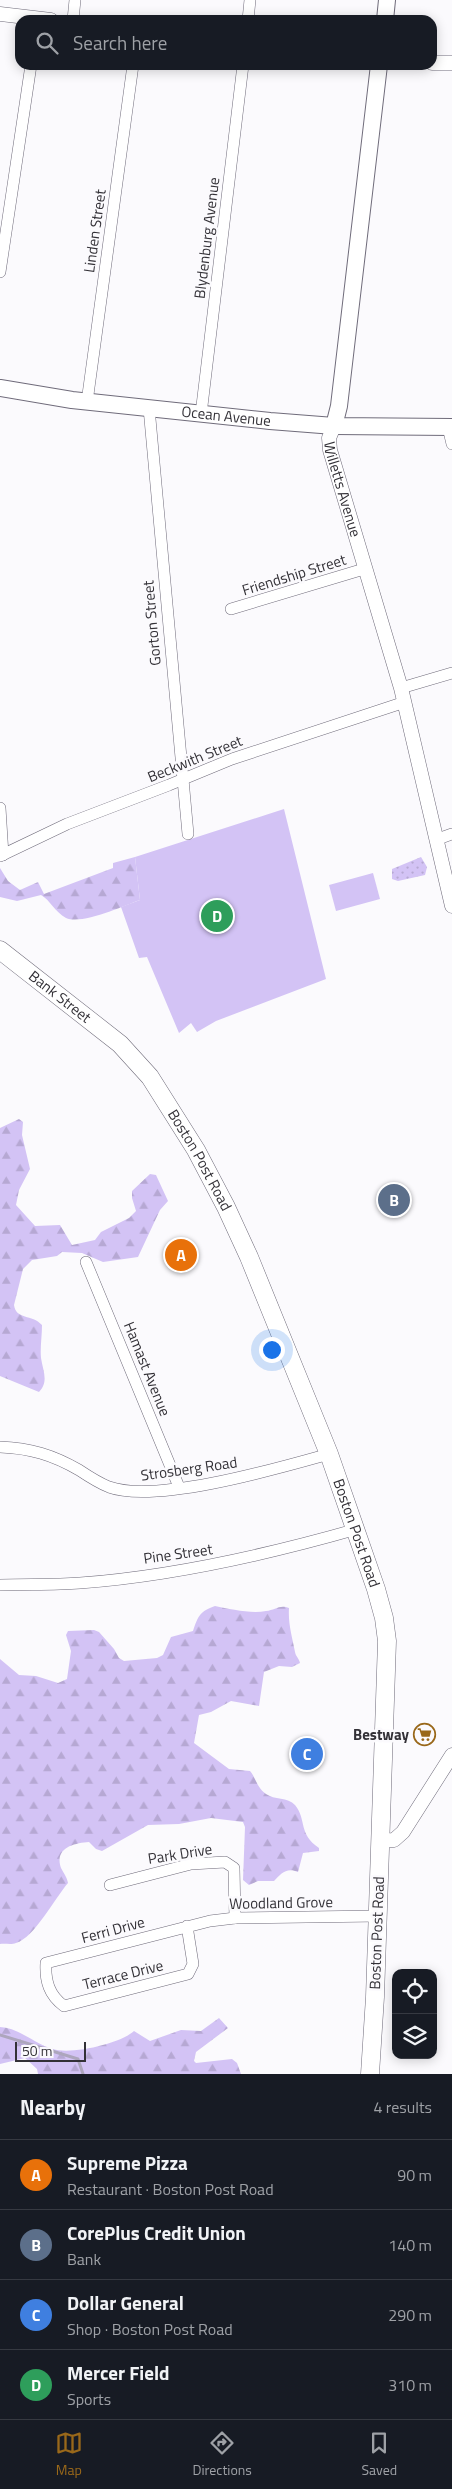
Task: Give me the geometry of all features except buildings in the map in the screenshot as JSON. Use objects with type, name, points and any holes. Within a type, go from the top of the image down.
[{"type":"main road","points":[[386,15],[387,0]]},
{"type":"main road","name":"Willetts Avenue","points":[[334,426],[339,406],[378,70]]},
{"type":"main road","name":"Ocean Avenue","points":[[0,388],[87,402],[334,426],[450,427]]},
{"type":"main road","name":"Bank Street","points":[[0,950],[120,1044]]},
{"type":"main road","name":"Boston Post Road","points":[[120,1044],[150,1077],[169,1105],[226,1207],[249,1257],[329,1454],[357,1529],[384,1618],[387,1641],[381,1841],[370,2074]]},
{"type":"street","points":[[74,15],[75,0]]},
{"type":"street","points":[[248,15],[250,0]]},
{"type":"street","points":[[0,14],[15,16]]},
{"type":"street","points":[[437,63],[452,63]]},
{"type":"street","points":[[0,272],[30,70]]},
{"type":"street","name":"Linden Street","points":[[87,402],[132,70]]},
{"type":"street","name":"Blydenburg Avenue","points":[[202,414],[242,70]]},
{"type":"street","name":"Gorton Street","points":[[149,408],[188,834]]},
{"type":"street","name":"Willetts Avenue","points":[[334,426],[329,438],[330,450],[405,702],[438,838],[452,906]]},
{"type":"street","points":[[450,427],[452,444]]},
{"type":"street","name":"Friendship Street","points":[[231,609],[364,569]]},
{"type":"street","points":[[401,688],[452,673]]},
{"type":"street","name":"Beckwith Street","points":[[1,855],[67,824],[232,759],[405,702]]},
{"type":"street","points":[[0,808],[1,855]]},
{"type":"street","points":[[438,838],[452,834]]},
{"type":"street","name":"Hamast Avenue","points":[[86,1262],[179,1487]]},
{"type":"street","name":"Strosberg Road","points":[[0,1448],[36,1450],[54,1457],[108,1487],[136,1492],[179,1487],[274,1470],[329,1454]]},
{"type":"street","name":"Pine Street","points":[[0,1585],[80,1583],[209,1566],[282,1550],[357,1529]]},
{"type":"street","points":[[381,1841],[394,1840],[403,1832],[452,1755]]},
{"type":"street","name":"Park Drive","points":[[110,1885],[191,1864],[225,1862],[234,1868],[235,1918]]},
{"type":"street","name":"Woodland Grove","points":[[187,1926],[235,1918],[377,1916]]},
{"type":"street","name":"Terrace Drive","points":[[46,1963],[46,1977],[54,1998],[64,2006],[188,1974],[193,1964],[187,1926]]},
{"type":"street","name":"Ferri Drive","points":[[46,1963],[187,1926]]},
{"type":"green space","points":[[284,809],[326,979],[216,1021],[197,1032],[191,1023],[179,1033],[147,957],[139,958],[121,907],[140,900],[135,857]]},
{"type":"green space","points":[[135,857],[140,900],[103,914],[82,919],[66,918],[41,895],[17,901],[0,897],[0,868],[8,881],[20,890],[38,882],[44,894],[113,868],[113,863]]},
{"type":"green space","points":[[421,857],[427,867],[425,875],[398,881],[392,879],[392,869]]},
{"type":"green space","points":[[373,873],[380,899],[336,911],[329,885]]},
{"type":"green space","points":[[19,1119],[23,1122],[22,1135],[30,1169],[19,1190],[16,1205],[35,1226],[60,1225],[72,1245],[95,1240],[101,1232],[129,1218],[136,1211],[132,1191],[150,1174],[156,1175],[168,1201],[160,1210],[138,1257],[103,1262],[82,1253],[62,1252],[57,1256],[32,1260],[23,1269],[14,1305],[18,1313],[34,1319],[42,1325],[41,1358],[45,1380],[39,1392],[0,1376],[0,1128]]},
{"type":"green space","points":[[215,1606],[254,1612],[280,1607],[289,1608],[295,1654],[300,1663],[292,1667],[279,1666],[264,1672],[259,1706],[231,1701],[211,1712],[199,1715],[194,1743],[229,1769],[250,1771],[266,1794],[292,1802],[299,1811],[305,1832],[312,1843],[319,1848],[319,1851],[303,1853],[298,1872],[290,1870],[274,1881],[258,1881],[249,1885],[243,1880],[245,1827],[243,1822],[211,1818],[179,1824],[148,1825],[102,1851],[96,1849],[89,1842],[72,1845],[63,1851],[60,1856],[61,1868],[68,1883],[37,1926],[23,1940],[12,1944],[0,1944],[0,1659],[19,1675],[36,1676],[58,1683],[67,1679],[71,1651],[66,1635],[68,1631],[94,1630],[99,1632],[114,1649],[119,1658],[124,1661],[157,1658],[163,1655],[171,1637],[193,1631],[200,1615]]},
{"type":"green space","points":[[219,2018],[228,2028],[196,2052],[194,2061],[196,2063],[232,2059],[237,2063],[241,2074],[38,2074],[37,2069],[25,2058],[0,2064],[0,2027],[21,2033],[46,2047],[71,2051],[107,2044],[134,2031],[150,2041],[181,2030],[201,2031]]},
{"type":"waterway","points":[[0,2035],[78,2059],[83,2074]]},
{"type":"place","name":"Mercer Field","points":[[217,916]]},
{"type":"place","name":"CorePlus Credit Union","points":[[394,1200]]},
{"type":"place","name":"Supreme Pizza","points":[[181,1255]]},
{"type":"place","name":"Bestway","points":[[425,1735]]},
{"type":"place","name":"Dollar General","points":[[307,1754]]}]
